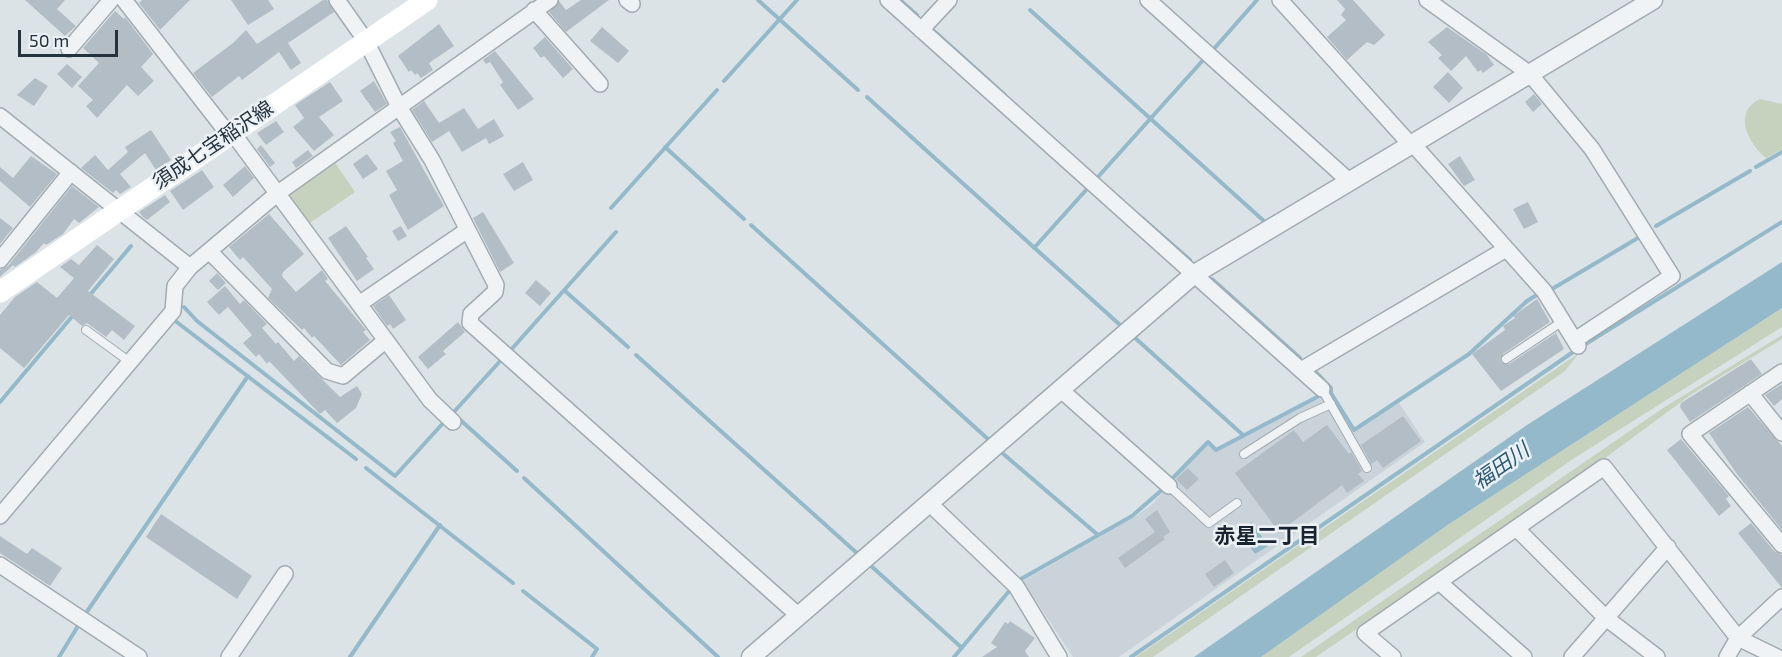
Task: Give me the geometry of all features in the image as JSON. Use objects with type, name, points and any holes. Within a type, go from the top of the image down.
[{"type":"main road","name":"須成七宝稲沢線","points":[[0,292],[427,0]]},
{"type":"street","points":[[69,49],[111,0]]},
{"type":"street","points":[[124,0],[278,193],[430,400],[453,422]]},
{"type":"street","points":[[337,0],[366,41],[399,107],[432,160],[466,231],[496,285],[495,292],[471,314],[470,323],[800,616]]},
{"type":"street","points":[[0,516],[126,359],[173,311],[175,286],[190,267],[278,193],[550,0]]},
{"type":"street","points":[[888,0],[1322,389]]},
{"type":"street","points":[[921,30],[949,0]]},
{"type":"street","points":[[1148,0],[1348,180]]},
{"type":"street","points":[[1280,0],[1544,291],[1577,343],[1672,276],[1592,149],[1530,74],[1427,0]]},
{"type":"street","points":[[751,657],[1193,275],[1650,1]]},
{"type":"street","points":[[534,10],[600,84]]},
{"type":"street","points":[[1,119],[190,267]]},
{"type":"street","points":[[21,277],[0,260],[70,172]]},
{"type":"street","points":[[359,304],[466,231]]},
{"type":"street","points":[[1301,370],[1506,249]]},
{"type":"street","points":[[209,251],[327,371],[343,376],[386,340]]},
{"type":"street","points":[[1782,372],[1690,434],[1782,545]]},
{"type":"street","points":[[1061,390],[1169,486]]},
{"type":"street","points":[[1750,393],[1782,433]]},
{"type":"street","points":[[1393,657],[1365,633],[1604,467],[1738,638],[1777,657]]},
{"type":"street","points":[[928,503],[1016,586],[1059,657]]},
{"type":"street","points":[[1516,528],[1606,618],[1658,657]]},
{"type":"street","points":[[1572,657],[1668,547]]},
{"type":"street","points":[[0,565],[139,657]]},
{"type":"street","points":[[229,657],[285,574]]},
{"type":"street","points":[[1439,582],[1524,657]]},
{"type":"street","points":[[1727,657],[1738,638],[1782,597]]},
{"type":"lane","points":[[1506,359],[1563,321]]},
{"type":"lane","points":[[86,330],[126,359]]},
{"type":"lane","points":[[1322,389],[1367,468]]},
{"type":"lane","points":[[1244,454],[1300,418],[1331,404]]},
{"type":"lane","points":[[1169,486],[1209,523],[1237,503]]},
{"type":"shaded area","points":[[1331,394],[1354,431],[1399,403],[1425,442],[1119,657],[1073,657],[1023,581],[1150,506],[1208,444],[1216,451],[1310,400]]},
{"type":"green space","points":[[1760,99],[1782,104],[1782,149],[1766,158],[1759,152],[1749,136],[1745,119],[1751,105]]},
{"type":"green space","points":[[334,161],[355,192],[307,225],[289,200],[290,192]]},
{"type":"green space","points":[[1782,308],[1782,327],[1573,459],[1289,657],[1261,657],[1449,524]]},
{"type":"green space","points":[[1782,335],[1782,339],[1692,394],[1605,458],[1316,657],[1301,657],[1663,408]]},
{"type":"green space","points":[[1579,353],[1565,371],[1153,657],[1136,657]]},
{"type":"water","name":"福田川","points":[[1782,262],[1782,308],[1449,524],[1261,657],[1194,657],[1527,425]]},
{"type":"water","points":[[1252,522],[1268,546],[1255,554],[1239,531]]},
{"type":"building","points":[[25,0],[65,0],[57,9],[76,26],[65,36]]},
{"type":"building","points":[[142,0],[190,0],[160,30],[139,3]]},
{"type":"building","points":[[231,0],[268,0],[274,9],[248,25]]},
{"type":"building","points":[[323,0],[327,0],[334,12],[288,43],[301,63],[291,70],[279,52],[242,80],[239,76],[212,97],[193,73],[233,43],[246,30],[257,44]]},
{"type":"building","points":[[581,0],[609,0],[566,32],[549,12],[559,1],[566,10]]},
{"type":"building","points":[[1337,0],[1353,0],[1385,35],[1374,45],[1367,42],[1347,60],[1327,37],[1346,20],[1341,15],[1345,9]]},
{"type":"building","points":[[115,11],[124,19],[125,17],[153,54],[141,67],[154,81],[138,96],[127,85],[97,118],[86,106],[93,100],[78,86],[99,63],[83,48]]},
{"type":"building","points":[[439,24],[454,46],[429,63],[433,70],[421,78],[411,70],[409,72],[398,56]]},
{"type":"building","points":[[602,27],[629,51],[618,63],[590,41]]},
{"type":"building","points":[[1447,27],[1487,55],[1494,65],[1483,73],[1481,70],[1478,72],[1466,56],[1451,71],[1438,58],[1442,55],[1428,42]]},
{"type":"building","points":[[545,37],[573,69],[563,78],[544,56],[541,58],[533,48]]},
{"type":"building","points":[[495,51],[534,99],[518,110],[500,85],[503,82],[490,62],[486,64],[483,60]]},
{"type":"building","points":[[67,64],[82,77],[72,88],[57,74]]},
{"type":"building","points":[[1448,72],[1463,88],[1449,103],[1433,87]]},
{"type":"building","points":[[35,78],[48,86],[34,106],[17,95]]},
{"type":"building","points":[[374,81],[387,104],[375,112],[360,91]]},
{"type":"building","points":[[330,82],[343,101],[319,117],[334,135],[314,151],[293,127],[304,118],[295,105]]},
{"type":"building","points":[[1534,94],[1542,104],[1533,112],[1525,102]]},
{"type":"building","points":[[424,101],[439,123],[464,108],[478,129],[494,119],[504,136],[489,144],[486,138],[462,152],[449,131],[432,142],[412,110]]},
{"type":"building","points":[[276,121],[284,132],[266,145],[257,133]]},
{"type":"building","points":[[400,127],[444,206],[408,230],[389,195],[397,190],[386,171],[403,161],[390,132]]},
{"type":"building","points":[[151,130],[171,160],[156,170],[145,153],[120,174],[131,187],[120,194],[116,190],[113,193],[81,168],[95,155],[108,170],[128,152],[125,147]]},
{"type":"building","points":[[261,145],[275,163],[270,167],[257,149]]},
{"type":"building","points":[[308,150],[313,156],[296,168],[292,162]]},
{"type":"building","points":[[367,154],[378,169],[363,179],[353,164]]},
{"type":"building","points":[[31,156],[57,174],[30,207],[0,181],[0,167],[13,178]]},
{"type":"building","points":[[1460,156],[1475,180],[1464,186],[1448,164]]},
{"type":"building","points":[[523,162],[533,180],[514,191],[503,174]]},
{"type":"building","points":[[245,166],[254,178],[233,197],[223,185]]},
{"type":"building","points":[[202,170],[214,187],[183,210],[170,191]]},
{"type":"building","points":[[72,186],[99,207],[79,223],[74,219],[63,234],[46,245],[44,243],[36,252],[15,267],[13,265],[0,277],[0,270],[8,266]]},
{"type":"building","points":[[165,195],[170,202],[147,220],[143,217],[139,212]]},
{"type":"building","points":[[1528,202],[1538,222],[1524,229],[1513,209]]},
{"type":"building","points":[[483,212],[514,263],[500,272],[473,218]]},
{"type":"building","points":[[269,214],[304,254],[283,272],[282,276],[296,292],[322,270],[328,279],[325,281],[366,330],[363,332],[370,340],[341,365],[314,336],[312,338],[304,328],[302,330],[268,298],[272,289],[243,257],[240,260],[229,247]]},
{"type":"building","points":[[0,218],[13,228],[0,244]]},
{"type":"building","points":[[346,226],[374,269],[357,281],[328,238]]},
{"type":"building","points":[[401,226],[407,236],[398,241],[392,231]]},
{"type":"building","points":[[97,245],[114,259],[88,291],[135,326],[124,340],[112,330],[106,337],[87,323],[82,326],[69,315],[24,368],[0,348],[0,315],[15,297],[37,282],[57,298],[74,278],[60,267],[71,259],[79,265]]},
{"type":"building","points":[[217,273],[226,283],[218,290],[209,281]]},
{"type":"building","points":[[536,280],[551,293],[540,306],[525,293]]},
{"type":"building","points":[[225,286],[240,304],[244,300],[267,324],[262,328],[276,344],[278,342],[294,361],[299,356],[340,397],[357,386],[362,394],[356,408],[337,423],[325,410],[320,414],[269,361],[267,364],[259,354],[256,357],[243,343],[252,335],[228,307],[219,315],[207,302]]},
{"type":"building","points":[[389,295],[406,320],[393,329],[390,324],[387,326],[373,306]]},
{"type":"building","points":[[1537,299],[1550,322],[1503,354],[1501,362],[1509,364],[1556,333],[1564,349],[1501,391],[1472,354],[1505,330],[1503,326],[1515,318],[1513,316]]},
{"type":"building","points":[[458,322],[465,332],[443,351],[446,354],[428,369],[418,357]]},
{"type":"building","points":[[1751,359],[1762,374],[1690,422],[1680,407],[1681,403]]},
{"type":"building","points":[[1782,384],[1782,399],[1774,406],[1765,395]]},
{"type":"building","points":[[1748,407],[1782,446],[1782,530],[1737,474],[1709,433]]},
{"type":"building","points":[[1403,416],[1421,441],[1383,468],[1377,460],[1371,464],[1361,445]]},
{"type":"building","points":[[1327,425],[1349,454],[1351,452],[1362,471],[1358,474],[1364,481],[1347,493],[1342,485],[1279,532],[1235,473],[1294,430],[1303,442]]},
{"type":"building","points":[[1681,439],[1729,496],[1726,499],[1731,506],[1719,516],[1667,450]]},
{"type":"building","points":[[1188,468],[1199,479],[1187,490],[1176,479]]},
{"type":"building","points":[[1157,510],[1170,532],[1163,537],[1165,539],[1125,568],[1118,558],[1155,532],[1145,519]]},
{"type":"building","points":[[161,514],[252,576],[237,599],[146,537]]},
{"type":"building","points":[[1751,523],[1774,551],[1782,555],[1782,588],[1738,533]]},
{"type":"building","points":[[0,536],[27,554],[32,548],[62,568],[50,586],[0,553]]},
{"type":"building","points":[[1225,560],[1234,573],[1214,587],[1205,574]]},
{"type":"building","points":[[1010,621],[1035,638],[1025,651],[1029,657],[982,657],[997,647],[991,643],[1005,622],[1008,624]]},
{"type":"waterway","points":[[758,0],[858,90]]},
{"type":"waterway","points":[[724,81],[797,0]]},
{"type":"waterway","points":[[900,0],[917,15]]},
{"type":"waterway","points":[[1212,51],[1257,0]]},
{"type":"waterway","points":[[1030,10],[1265,222]]},
{"type":"waterway","points":[[934,31],[1005,95]]},
{"type":"waterway","points":[[1097,178],[1205,58]]},
{"type":"waterway","points":[[611,208],[717,90]]},
{"type":"waterway","points":[[867,97],[1119,324]]},
{"type":"waterway","points":[[665,147],[744,219]]},
{"type":"waterway","points":[[1756,167],[1782,152]]},
{"type":"waterway","points":[[1656,226],[1750,171]]},
{"type":"waterway","points":[[1034,248],[1087,189]]},
{"type":"waterway","points":[[1142,218],[1190,260]]},
{"type":"waterway","points":[[1131,657],[1576,350],[1782,222]]},
{"type":"waterway","points":[[751,225],[989,440]]},
{"type":"waterway","points":[[509,352],[616,232]]},
{"type":"waterway","points":[[1552,289],[1643,235]]},
{"type":"waterway","points":[[89,296],[131,246]]},
{"type":"waterway","points":[[1212,279],[1300,358]]},
{"type":"waterway","points":[[564,290],[628,347]]},
{"type":"waterway","points":[[1315,371],[1331,388],[1331,393],[1354,430],[1469,354],[1527,301],[1540,293]]},
{"type":"waterway","points":[[184,307],[197,321],[395,476],[445,421]]},
{"type":"waterway","points":[[0,402],[75,313]]},
{"type":"waterway","points":[[174,320],[356,459]]},
{"type":"waterway","points":[[1134,337],[1243,435]]},
{"type":"waterway","points":[[636,355],[858,554]]},
{"type":"waterway","points":[[452,414],[502,359]]},
{"type":"waterway","points":[[86,613],[248,376]]},
{"type":"waterway","points":[[1170,481],[1208,442],[1216,450],[1317,397]]},
{"type":"waterway","points":[[457,417],[517,471]]},
{"type":"waterway","points":[[1001,452],[1098,535]]},
{"type":"waterway","points":[[366,468],[513,583]]},
{"type":"waterway","points":[[524,478],[718,657]]},
{"type":"waterway","points":[[1021,579],[1132,516],[1163,489]]},
{"type":"waterway","points":[[350,657],[440,525]]},
{"type":"waterway","points":[[870,565],[962,648]]},
{"type":"waterway","points":[[954,657],[1010,590]]},
{"type":"waterway","points":[[523,591],[597,649],[592,657]]},
{"type":"waterway","points":[[59,657],[78,626]]},
{"type":"district","name":"赤星二丁目","points":[[1267,536]]}]
